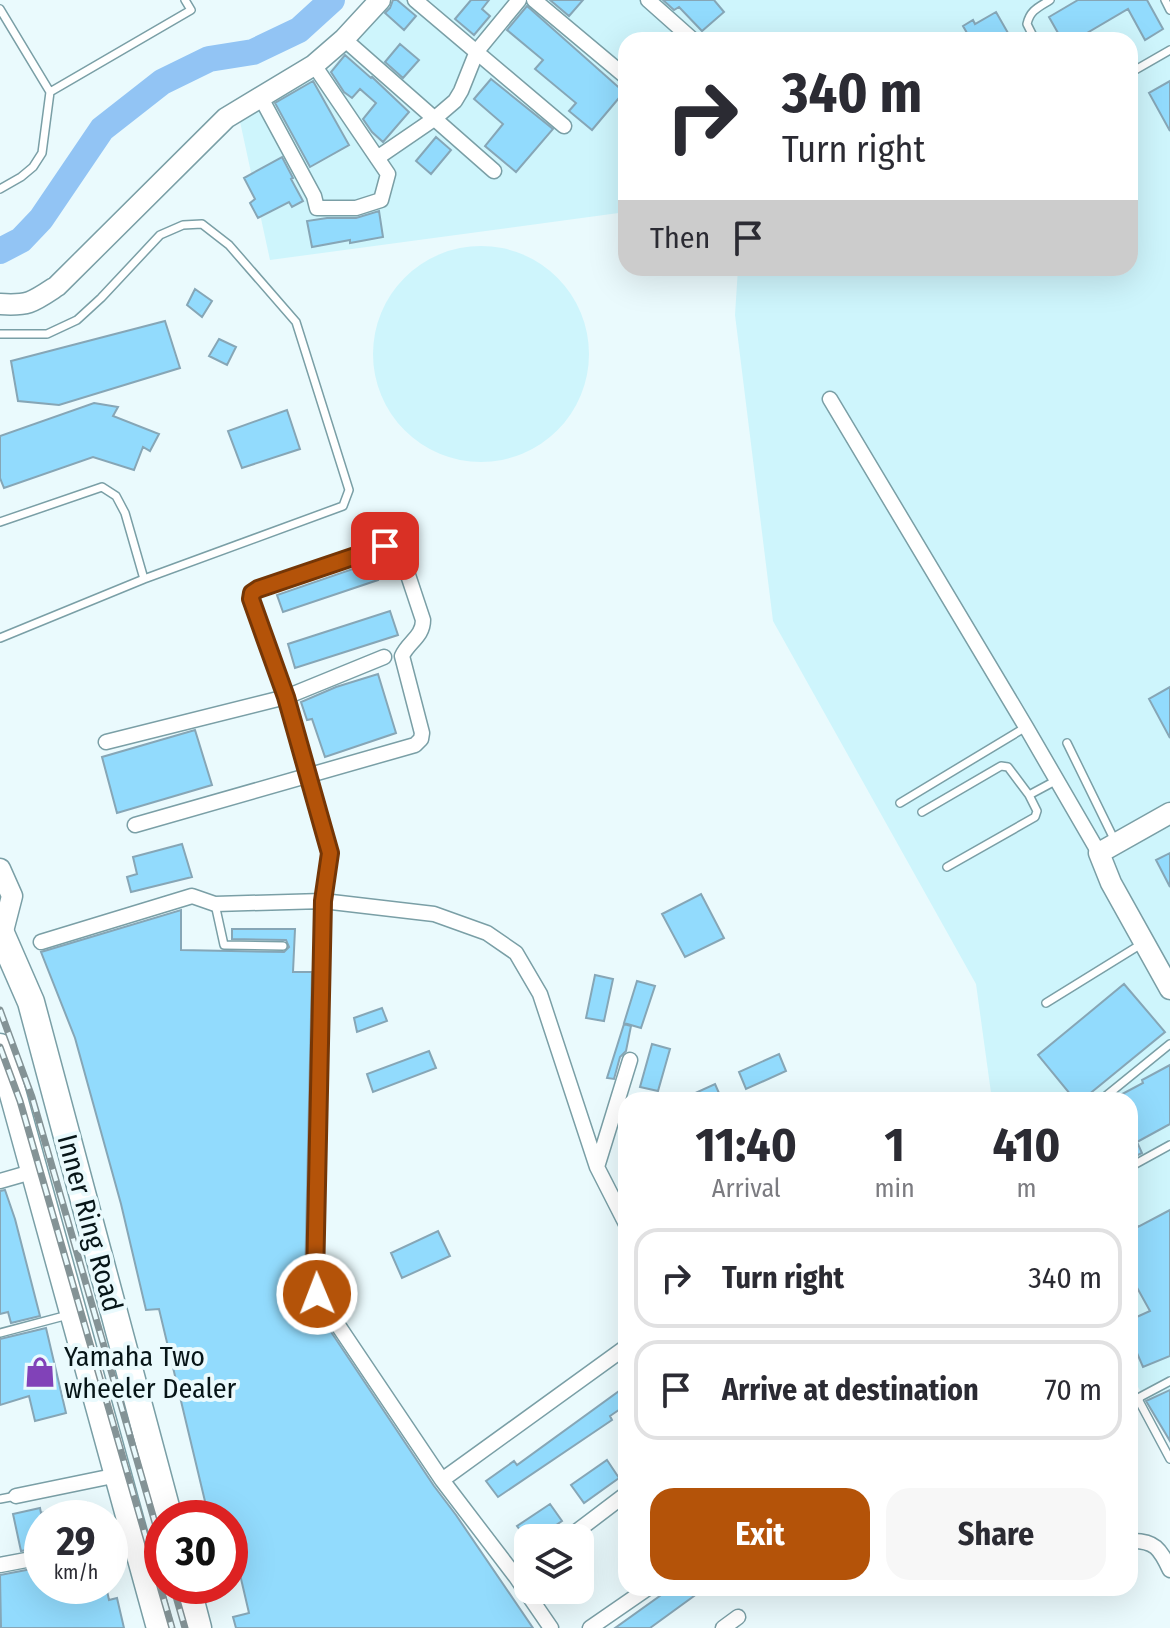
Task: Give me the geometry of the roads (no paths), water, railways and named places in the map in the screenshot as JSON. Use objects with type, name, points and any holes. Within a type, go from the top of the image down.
[{"type":"highway","name":"Inner Ring Road","points":[[1,933],[31,1002],[164,1500]]},
{"type":"highway","name":"Inner Ring Road","points":[[0,1047],[122,1486],[122,1500]]},
{"type":"highway","points":[[106,1433],[114,1437],[122,1462],[128,1466],[137,1465],[150,1447]]},
{"type":"highway","points":[[122,1486],[161,1488]]},
{"type":"highway","name":"Inner Ring Road","points":[[128,1555],[160,1628]]},
{"type":"highway","points":[[192,1604],[198,1628]]},
{"type":"street","points":[[0,304],[22,305],[57,286],[226,118],[314,65],[344,39],[380,0]]},
{"type":"street","points":[[415,0],[564,126]]},
{"type":"street","points":[[377,158],[455,101],[477,51],[519,0]]},
{"type":"street","points":[[534,0],[618,70]]},
{"type":"street","points":[[648,0],[684,32]]},
{"type":"street","points":[[344,39],[494,171]]},
{"type":"street","points":[[260,96],[314,196],[317,208],[356,208],[381,200],[388,174],[314,65]]},
{"type":"street","points":[[830,399],[1057,780],[1107,848],[1170,965]]},
{"type":"street","points":[[135,825],[309,776],[415,745],[421,739],[402,656],[420,635],[423,620],[400,551],[394,545],[258,589],[252,593],[251,599],[286,697],[309,776],[330,853],[323,901],[315,1280],[317,1294],[442,1480],[514,1563]]},
{"type":"street","points":[[106,742],[286,697],[384,657]]},
{"type":"street","points":[[1107,848],[1170,813]]},
{"type":"street","points":[[1107,848],[1111,883],[1170,989]]},
{"type":"street","points":[[0,869],[12,896],[1,933]]},
{"type":"street","points":[[41,942],[192,896],[215,904],[323,901],[434,914],[487,933],[516,953],[540,994],[597,1167],[618,1208]]},
{"type":"street","points":[[620,1092],[630,1060]]},
{"type":"street","points":[[597,1167],[618,1099]]},
{"type":"street","points":[[0,1181],[35,1171]]},
{"type":"street","points":[[442,1480],[618,1353]]},
{"type":"street","points":[[7,1498],[122,1486]]},
{"type":"street","points":[[586,1524],[618,1500]]},
{"type":"street","points":[[1138,1541],[1147,1542],[1159,1549],[1170,1570]]},
{"type":"street","points":[[0,1565],[24,1560]]},
{"type":"street","points":[[590,1628],[636,1596]]},
{"type":"street","points":[[539,1604],[551,1628]]},
{"type":"street","points":[[723,1628],[738,1617]]},
{"type":"lane","points":[[50,92],[191,10],[185,0]]},
{"type":"lane","points":[[1031,32],[1027,24],[1029,15],[1050,0]]},
{"type":"lane","points":[[1165,0],[1170,10]]},
{"type":"lane","points":[[0,9],[50,92],[42,153],[33,167],[0,189]]},
{"type":"lane","points":[[1138,68],[1170,50]]},
{"type":"lane","points":[[0,334],[47,334],[77,320],[160,235],[183,225],[202,224],[229,245],[296,322],[349,490],[343,506],[144,579],[0,638]]},
{"type":"lane","points":[[0,522],[102,487],[116,496],[125,513],[144,579]]},
{"type":"lane","points":[[900,803],[1026,727]]},
{"type":"lane","points":[[1067,743],[1107,848]]},
{"type":"lane","points":[[922,812],[1001,766],[1008,767],[1037,811],[1035,817],[947,867]]},
{"type":"lane","points":[[1029,795],[1057,780]]},
{"type":"lane","points":[[215,904],[224,945],[283,946]]},
{"type":"lane","points":[[1046,1003],[1145,942]]},
{"type":"lane","points":[[1111,1092],[1170,1044]]},
{"type":"lane","points":[[1138,1163],[1170,1145]]},
{"type":"lane","points":[[0,1333],[75,1313]]},
{"type":"lane","points":[[1170,1381],[1140,1397],[1139,1401],[1170,1459]]},
{"type":"lane","points":[[0,1488],[7,1498]]},
{"type":"waterway","points":[[0,251],[21,240],[41,219],[102,129],[162,82],[209,59],[253,52],[299,30],[332,0]]},
{"type":"railway","points":[[0,1010],[32,1097],[148,1500]]},
{"type":"railway","points":[[0,1047],[20,1101],[172,1628]]},
{"type":"railway","points":[[178,1604],[185,1628]]},
{"type":"place","name":"Yamaha Two wheeler Dealer","points":[[40,1372]]}]
